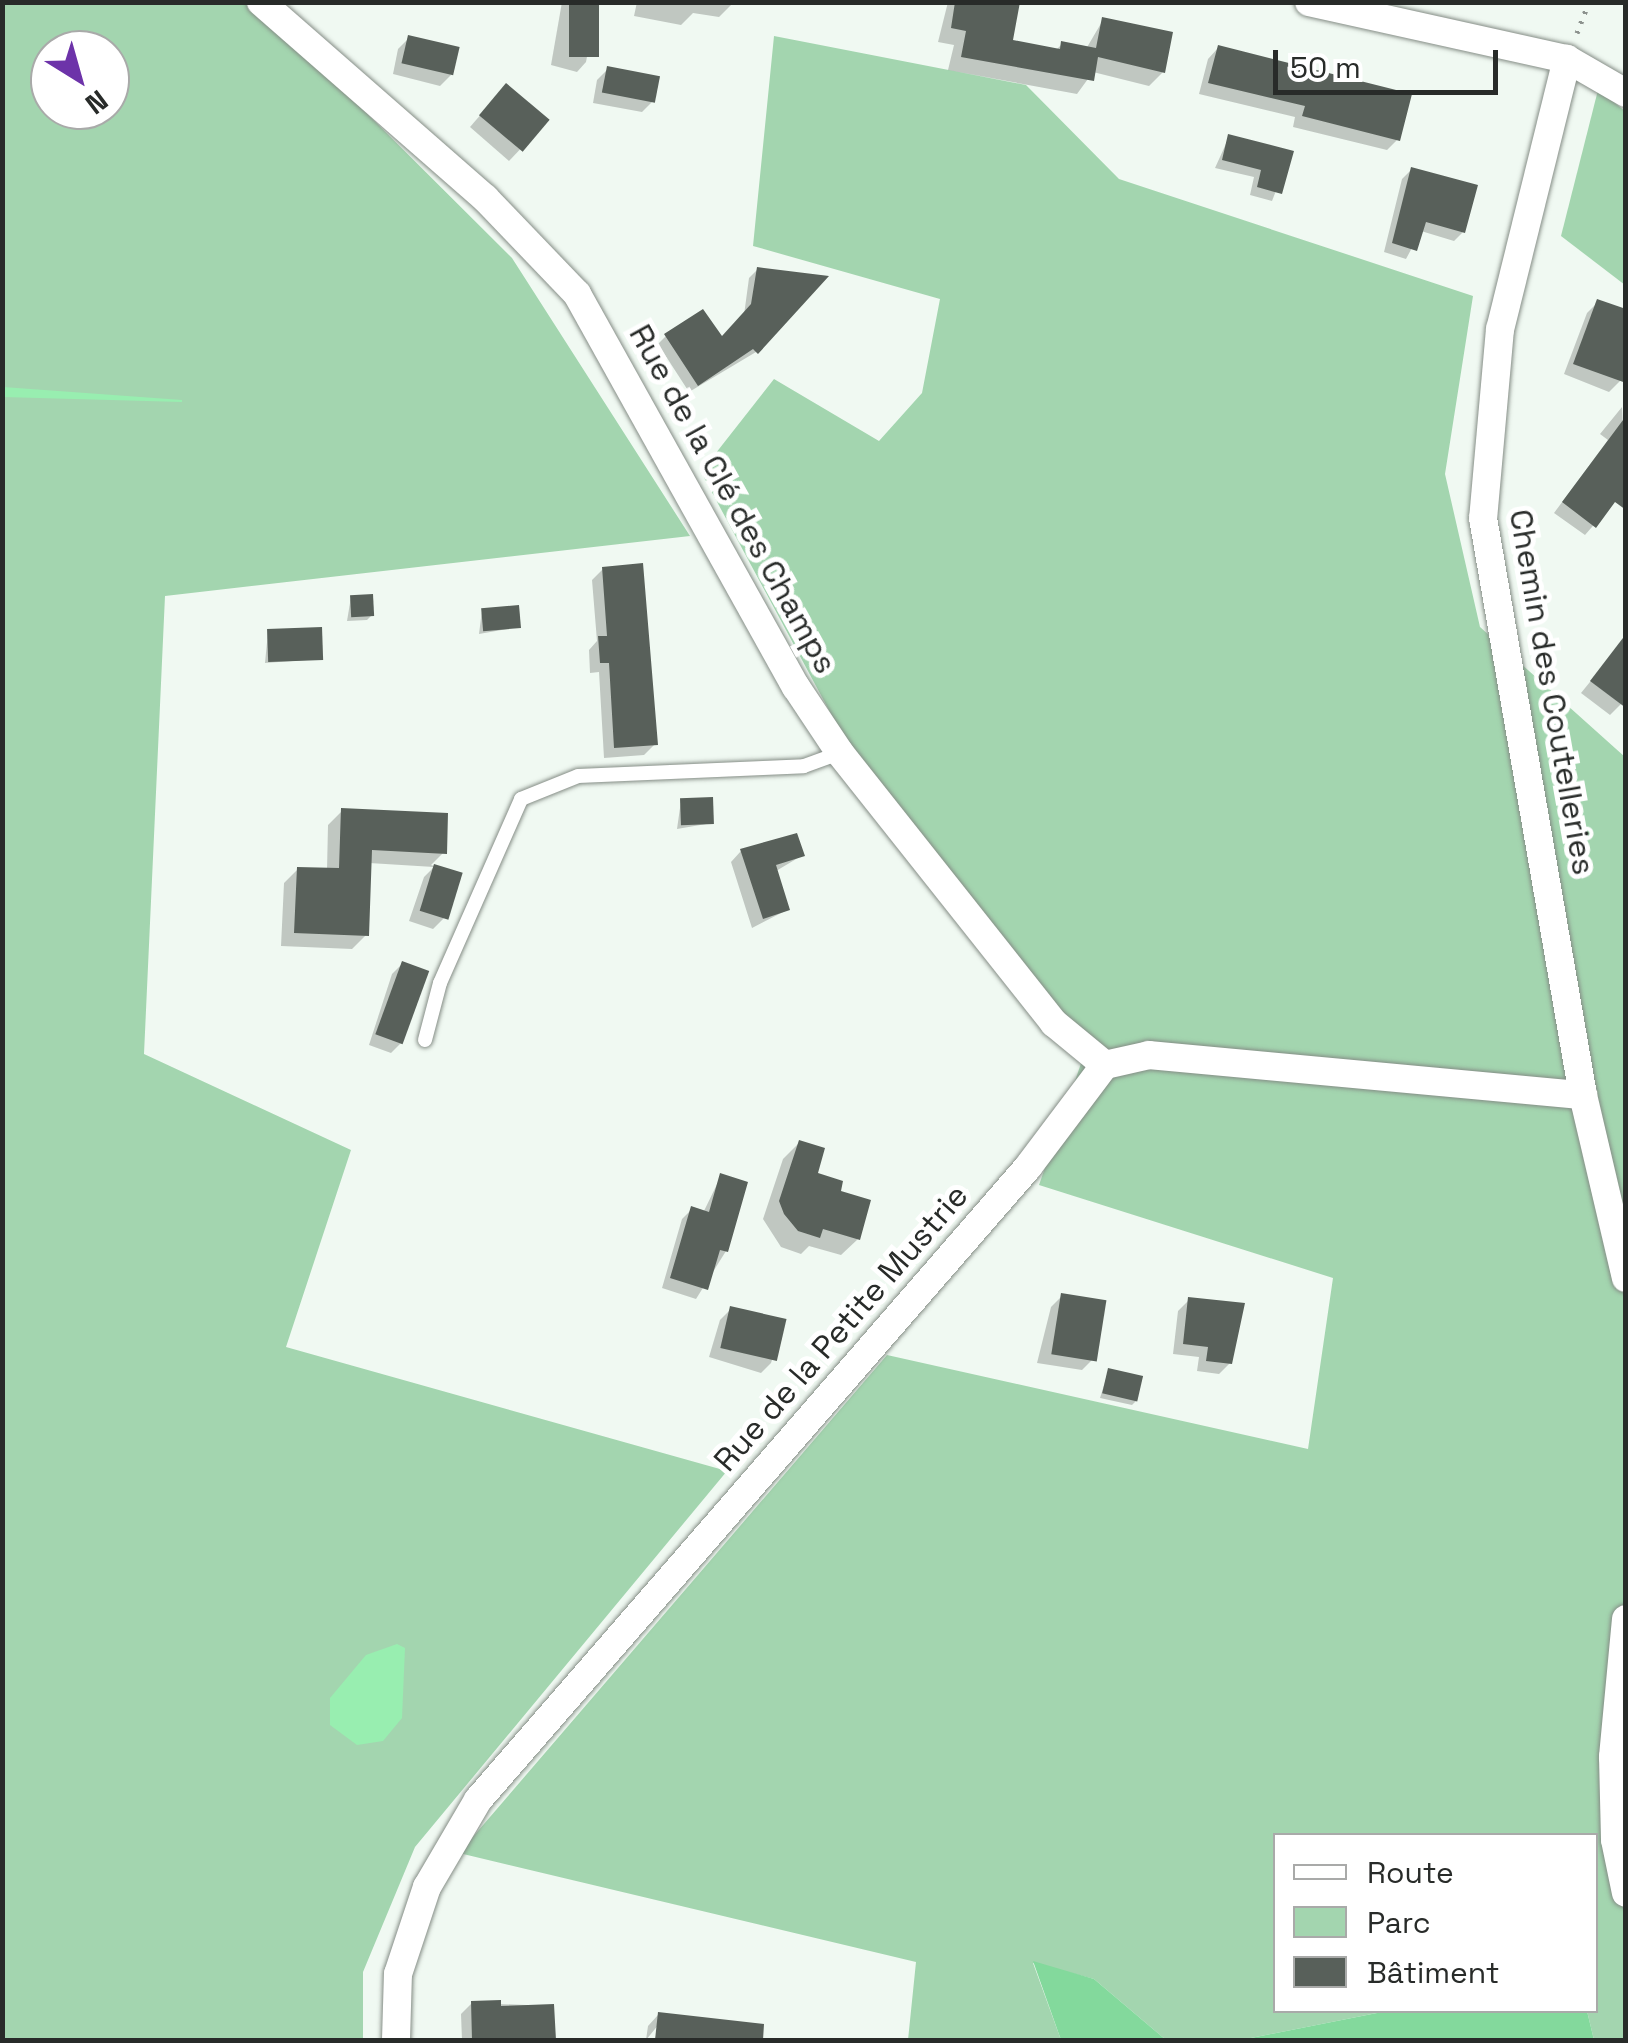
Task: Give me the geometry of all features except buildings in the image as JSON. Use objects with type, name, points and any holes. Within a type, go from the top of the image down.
[{"type":"street","name":"Rue de la Clé des Champs","points":[[260,2],[485,198],[577,294],[796,687],[840,753],[1054,1023],[1105,1065]]},
{"type":"street","points":[[1308,2],[1567,59],[1626,94]]},
{"type":"street","name":"Chemin des Coutelleries","points":[[1567,59],[1500,329],[1483,518],[1584,1095],[1626,1278]]},
{"type":"street","points":[[1105,1065],[1150,1055],[1584,1095]]},
{"type":"street","name":"Rue de la Petite Mustrie","points":[[396,2040],[398,1974],[426,1887],[478,1800],[1028,1167],[1105,1065]]},
{"type":"street","points":[[1626,1619],[1614,1790],[1626,1893]]},
{"type":"lane","points":[[425,1040],[440,983],[521,800],[578,776],[804,766],[840,753]]},
{"type":"green space","points":[[3,3],[256,3],[512,258],[690,536],[165,596],[144,1054],[351,1150],[286,1347],[727,1471],[415,1847],[363,1972],[363,2040],[3,2040]]},
{"type":"green space","points":[[774,36],[1026,85],[1119,179],[1473,296],[1445,474],[1480,627],[1625,757],[1625,2040],[1594,2040],[1587,2013],[1598,2013],[1598,1833],[1273,1833],[1273,2013],[1377,2013],[1241,2040],[1166,2040],[1094,1979],[1033,1963],[1061,2040],[908,2040],[916,1962],[459,1853],[887,1355],[1308,1449],[1333,1278],[1039,1185],[1086,1049],[859,766],[701,472],[774,379],[879,441],[922,393],[940,299],[753,246]]},
{"type":"green space","points":[[1598,90],[1625,111],[1625,285],[1561,236]]},
{"type":"shaded area","points":[[3,387],[182,400],[182,402],[3,397]]},
{"type":"shaded area","points":[[397,1644],[405,1648],[402,1718],[383,1741],[357,1745],[330,1725],[330,1698],[366,1655]]},
{"type":"shaded area","points":[[1033,1961],[1094,1979],[1166,2040],[1061,2040]]},
{"type":"shaded area","points":[[1377,2013],[1587,2013],[1594,2040],[1241,2040]]}]
